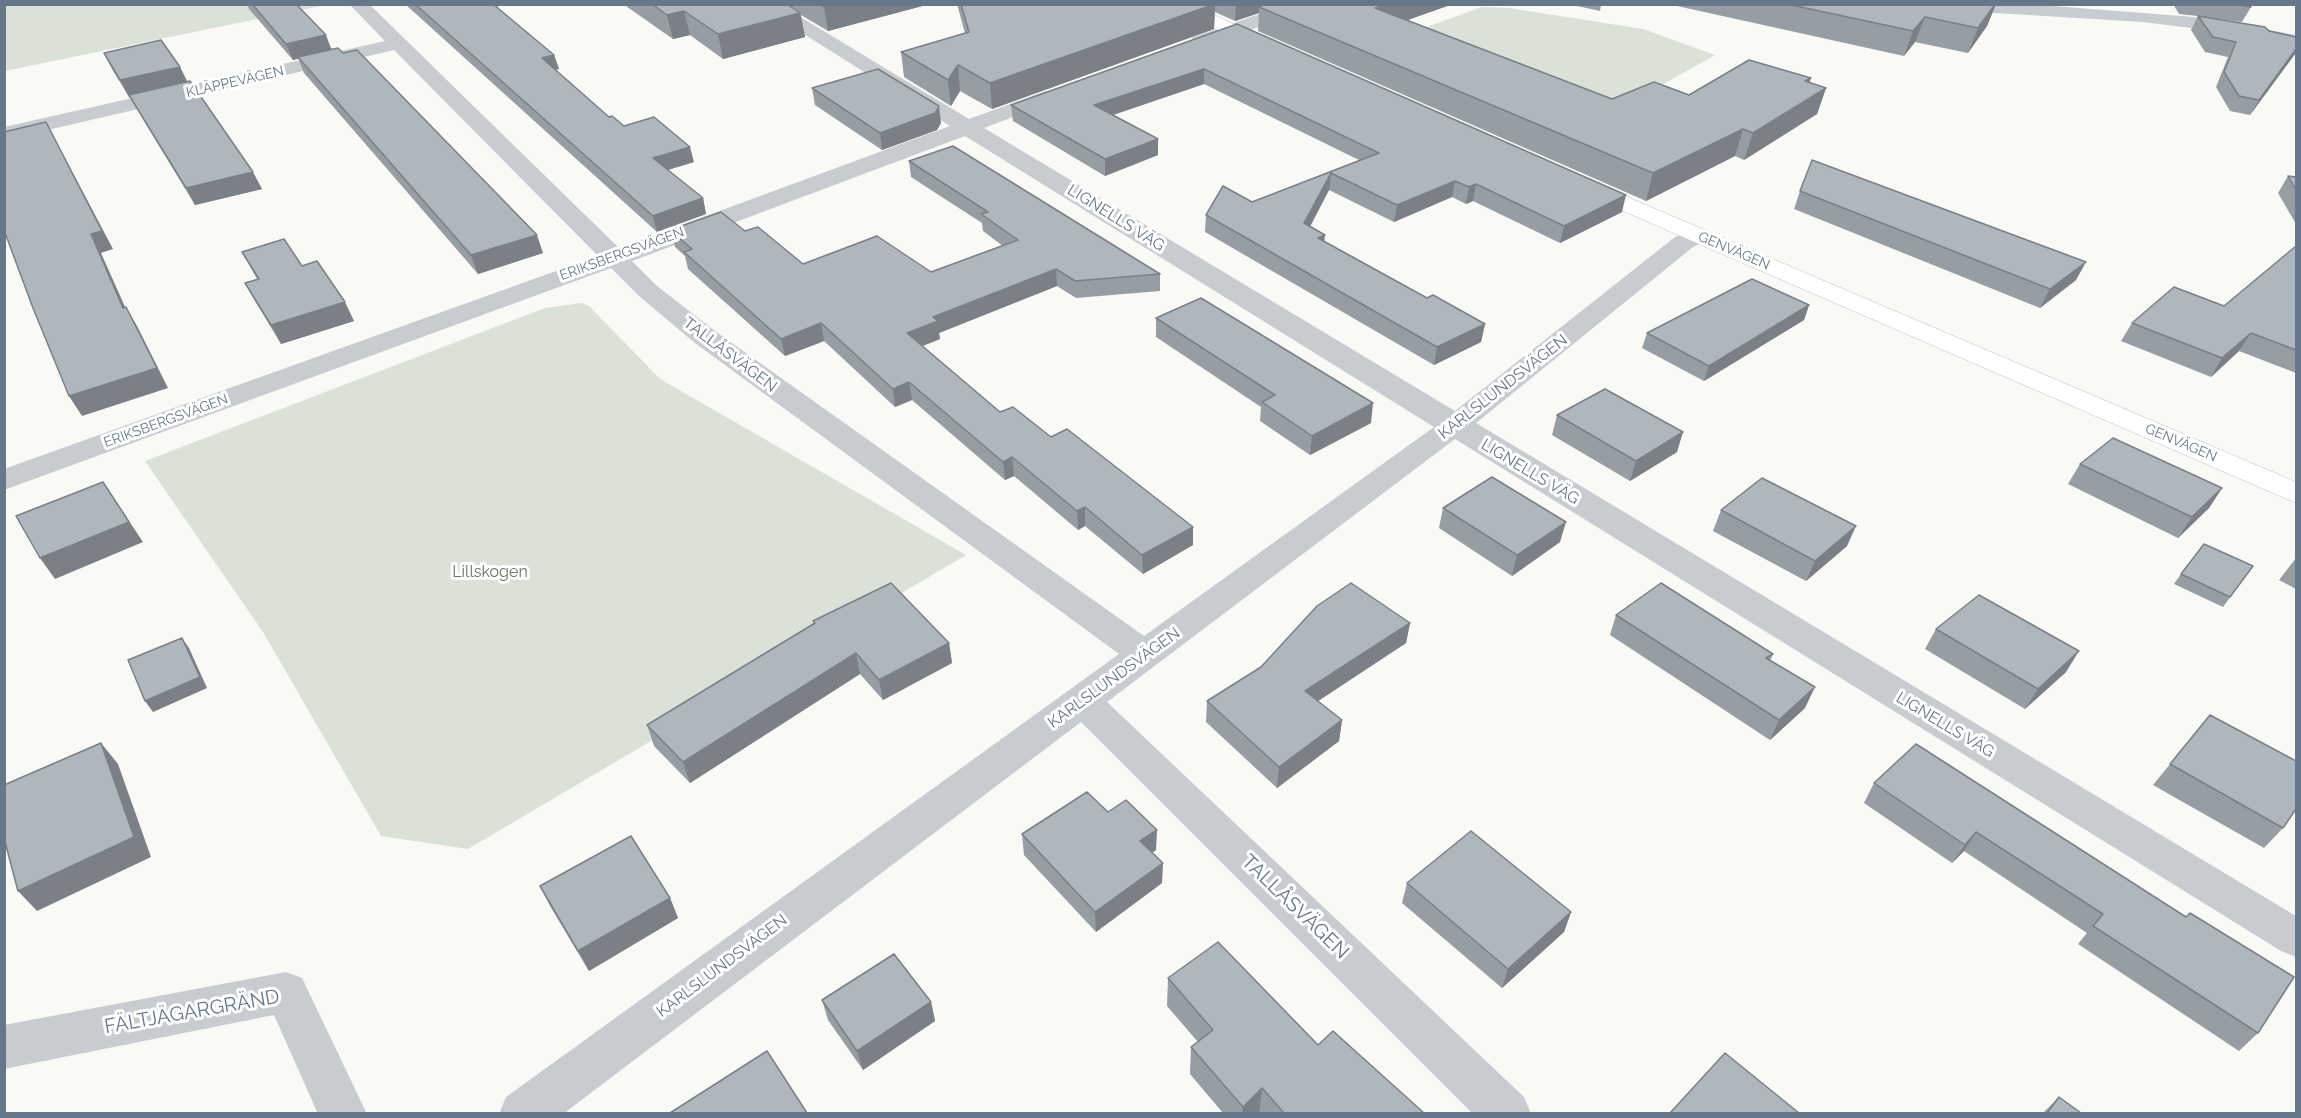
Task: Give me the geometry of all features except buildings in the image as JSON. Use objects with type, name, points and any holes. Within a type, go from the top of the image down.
[{"type":"street","name":"TALLÅSVÄGEN","points":[[358,4],[648,291],[705,337],[1145,655]]},
{"type":"street","name":"LIGNELLS VÄG","points":[[765,4],[2296,938]]},
{"type":"street","points":[[1174,4],[1292,58]]},
{"type":"street","points":[[1183,48],[1308,4]]},
{"type":"street","points":[[1930,4],[2140,11],[2296,41]]},
{"type":"street","name":"KLÄPPEVÄGEN","points":[[4,134],[396,44]]},
{"type":"street","name":"ERIKSBERGSVÄGEN","points":[[4,480],[735,214],[1077,86]]},
{"type":"street","name":"GENVÄGEN","points":[[1561,175],[2296,493]]},
{"type":"street","name":"KARLSLUNDSVÄGEN","points":[[523,1113],[1454,426],[1675,249],[1698,235]]},
{"type":"street","name":"TALLÅSVÄGEN","points":[[1082,701],[1508,1113]]},
{"type":"street","name":"FÄLTJÄGARGRÄND","points":[[4,1047],[286,992],[343,1113]]},
{"type":"green space","points":[[5,5],[325,5],[5,71]]},
{"type":"green space","points":[[1482,7],[1509,8],[1643,29],[1715,55],[1614,112],[1413,32]]},
{"type":"green space","name":"Lillskogen","points":[[582,303],[589,306],[660,379],[966,555],[468,849],[381,836],[263,632],[145,461],[545,308]]}]
